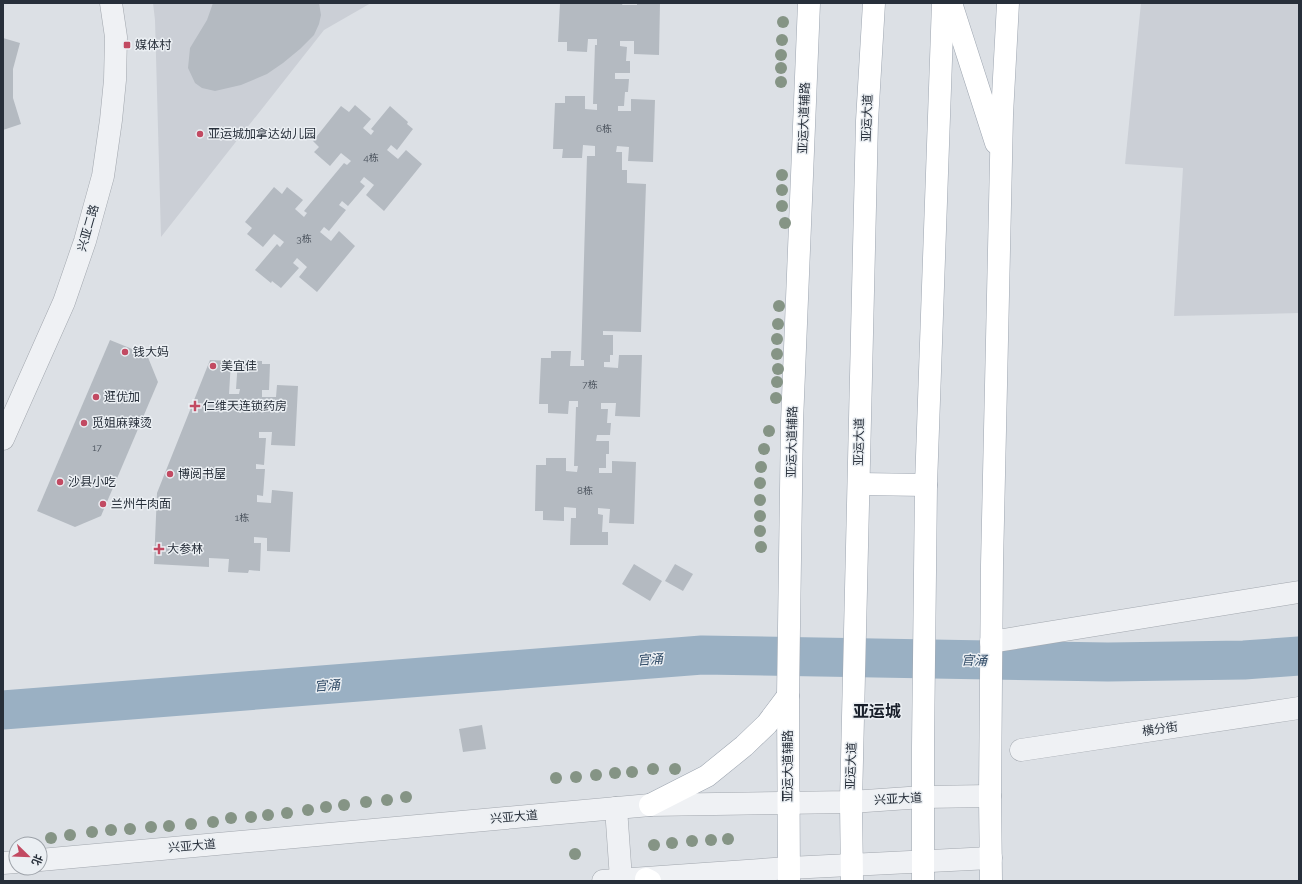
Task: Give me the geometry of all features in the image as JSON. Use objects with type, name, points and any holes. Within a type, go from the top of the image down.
[{"type":"main road","name":"亚运大道辅路","points":[[789,875],[788,696],[792,422],[809,3]]},
{"type":"main road","name":"亚运大道","points":[[852,873],[850,802],[867,121],[874,3]]},
{"type":"main road","points":[[923,872],[926,485],[943,3]]},
{"type":"main road","points":[[951,3],[1001,159]]},
{"type":"main road","points":[[991,881],[990,796],[992,565],[1001,159],[1008,3]]},
{"type":"main road","points":[[859,484],[926,485]]},
{"type":"main road","points":[[650,805],[707,776],[744,746],[767,724],[788,696]]},
{"type":"street","name":"兴亚二路","points":[[3,439],[64,302],[85,241],[102,176],[112,120],[115,80],[116,37],[112,3]]},
{"type":"street","points":[[991,642],[1299,592]]},
{"type":"street","name":"横分街","points":[[1021,750],[1299,708]]},
{"type":"street","name":"兴亚大道","points":[[48,859],[650,805],[850,802],[923,797],[990,796]]},
{"type":"street","points":[[616,808],[612,880],[923,872],[991,858]]},
{"type":"shaded area","name":"亚运城加拿达幼儿园","points":[[153,3],[371,3],[324,30],[161,237],[155,20]]},
{"type":"shaded area","points":[[1141,3],[1299,3],[1299,313],[1174,316],[1183,168],[1125,164]]},
{"type":"building","points":[[213,3],[319,3],[321,15],[314,35],[283,63],[267,74],[241,85],[215,91],[202,88],[195,83],[188,68],[190,48],[207,20]]},
{"type":"building","points":[[560,3],[623,3],[622,5],[637,5],[637,3],[660,3],[659,55],[634,54],[634,41],[620,41],[620,46],[627,47],[626,61],[630,61],[630,73],[615,73],[615,79],[629,79],[628,92],[625,92],[624,106],[618,106],[618,111],[631,111],[631,99],[655,100],[653,162],[628,161],[629,147],[617,146],[616,152],[622,152],[622,170],[627,170],[627,183],[646,184],[641,332],[603,331],[603,335],[613,335],[613,355],[610,355],[610,362],[604,362],[604,367],[618,368],[619,355],[642,355],[640,417],[615,416],[616,403],[601,403],[601,409],[608,409],[607,423],[611,423],[610,435],[597,435],[596,441],[609,441],[609,454],[606,454],[606,468],[599,468],[599,473],[612,473],[612,461],[636,462],[634,524],[609,523],[610,509],[598,508],[598,514],[603,515],[602,532],[608,532],[608,545],[570,545],[571,518],[576,518],[576,508],[564,507],[564,521],[543,520],[543,511],[535,511],[536,465],[546,465],[546,458],[566,458],[566,471],[577,472],[578,466],[574,466],[576,407],[578,407],[578,401],[569,401],[568,414],[548,413],[548,404],[539,404],[541,358],[551,358],[551,351],[571,351],[570,366],[584,366],[584,360],[581,360],[587,156],[595,156],[595,146],[583,145],[582,158],[562,158],[563,149],[553,149],[555,103],[565,103],[565,96],[585,96],[585,109],[597,110],[597,104],[593,104],[595,45],[597,45],[597,39],[588,39],[587,52],[567,51],[567,42],[558,42]]},
{"type":"building","points":[[3,38],[20,43],[13,69],[13,98],[21,124],[3,130]]},
{"type":"building","points":[[355,105],[371,119],[363,128],[371,135],[374,131],[371,129],[390,106],[408,122],[407,124],[413,129],[397,150],[391,145],[387,150],[398,159],[406,150],[422,164],[384,211],[366,195],[374,185],[364,177],[360,182],[365,186],[348,206],[342,201],[339,205],[346,210],[329,231],[324,227],[320,232],[331,241],[339,231],[355,246],[317,292],[299,277],[307,267],[297,258],[293,263],[299,268],[281,288],[272,281],[271,283],[255,270],[277,244],[280,247],[284,242],[274,234],[263,247],[247,234],[252,228],[245,222],[274,187],[282,194],[287,187],[303,200],[295,209],[304,217],[307,213],[304,211],[344,163],[347,165],[351,161],[341,153],[330,166],[314,152],[319,147],[313,141],[341,106],[349,112]]},
{"type":"building","points":[[110,340],[147,355],[158,382],[101,516],[75,527],[37,511]]},
{"type":"building","points":[[210,360],[231,361],[229,394],[239,394],[240,389],[236,389],[238,360],[262,361],[262,364],[270,364],[269,390],[262,390],[262,397],[276,397],[277,385],[298,386],[295,446],[271,445],[272,432],[259,432],[259,438],[266,438],[264,465],[256,464],[256,469],[265,469],[263,496],[257,495],[257,502],[271,503],[272,490],[293,492],[290,552],[267,551],[267,538],[254,537],[254,543],[261,543],[260,571],[249,570],[248,573],[228,572],[229,559],[209,558],[209,567],[154,564],[157,493]]},
{"type":"building","points":[[634,564],[662,581],[650,601],[622,584]]},
{"type":"building","points":[[675,564],[693,574],[683,591],[665,581]]},
{"type":"building","points":[[482,725],[486,749],[463,752],[459,729]]},
{"type":"waterway","name":"官涌","points":[[3,710],[702,655],[1108,662],[1244,660],[1299,656]]},
{"type":"place","name":"媒体村","points":[[127,45]]},
{"type":"place","name":"亚运城加拿达幼儿园","points":[[200,134]]},
{"type":"place","name":"钱大妈","points":[[125,352]]},
{"type":"place","name":"美宜佳","points":[[213,366]]},
{"type":"place","name":"逛优加","points":[[96,397]]},
{"type":"place","name":"仁维天连锁药房","points":[[195,406]]},
{"type":"place","name":"觅姐麻辣烫","points":[[84,423]]},
{"type":"place","name":"博阅书屋","points":[[170,474]]},
{"type":"place","name":"沙县小吃","points":[[60,482]]},
{"type":"place","name":"兰州牛肉面","points":[[103,504]]},
{"type":"place","name":"大参林","points":[[159,549]]},
{"type":"district","name":"亚运城","points":[[877,711]]}]
